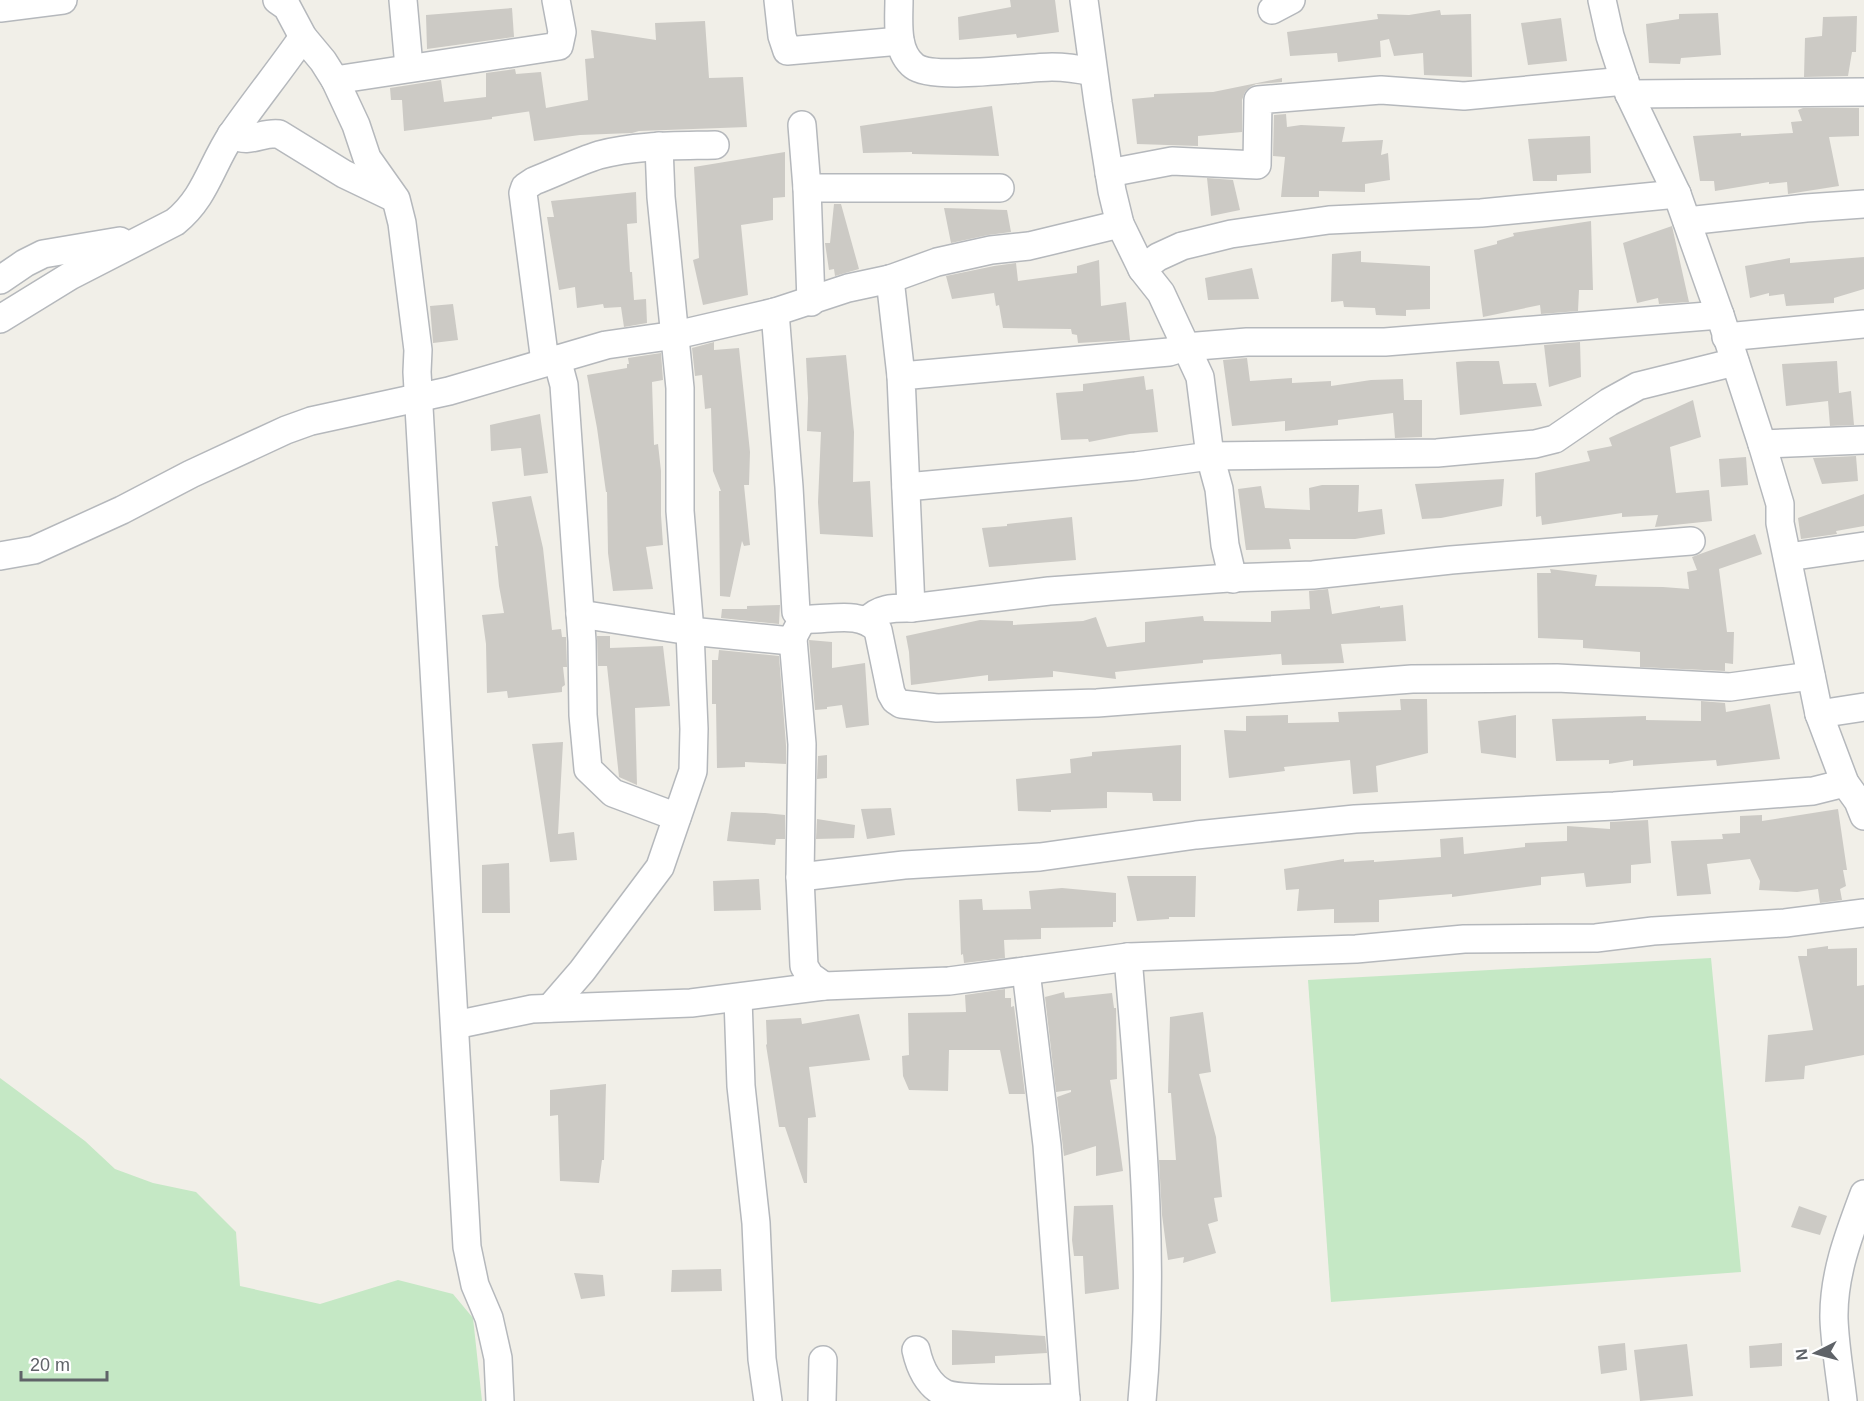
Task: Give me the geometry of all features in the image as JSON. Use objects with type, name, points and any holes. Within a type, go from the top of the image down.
[{"type":"street","points":[[0,8],[63,0]]},
{"type":"street","points":[[277,0],[287,7],[303,38],[323,61],[335,80],[356,125],[367,159],[396,199],[402,223],[418,350],[467,1247],[475,1285],[489,1318],[498,1358],[501,1401]]},
{"type":"street","points":[[403,0],[409,67]]},
{"type":"street","points":[[335,80],[560,46],[562,32],[556,0]]},
{"type":"street","points":[[778,0],[782,36],[787,51],[900,41]]},
{"type":"street","points":[[899,0],[900,41],[904,52],[913,65],[925,71],[977,72],[1050,67],[1094,72]]},
{"type":"street","points":[[1084,0],[1109,173],[1120,224],[1142,269],[1161,293],[1200,376],[1210,456],[1219,489],[1225,545],[1233,579]]},
{"type":"street","points":[[1602,0],[1610,36],[1627,87],[1677,194],[1762,444],[1780,504],[1780,523],[1819,714],[1845,783],[1858,801],[1864,816]]},
{"type":"street","points":[[0,319],[70,276],[175,222],[189,210],[231,135],[303,38]]},
{"type":"street","points":[[1109,173],[1172,162],[1257,165],[1258,100],[1381,90],[1464,96],[1627,87],[1864,92]]},
{"type":"street","points":[[802,125],[811,302]]},
{"type":"street","points":[[231,135],[243,140],[273,133],[279,134],[344,174],[396,199]]},
{"type":"street","points":[[677,817],[613,794],[588,769],[583,715],[582,641],[564,385],[551,360],[523,194],[525,187],[534,181],[597,156],[621,150],[659,146],[715,145]]},
{"type":"street","points":[[550,1008],[582,971],[660,867],[693,771],[694,729],[690,631],[680,511],[680,388],[661,197],[659,146]]},
{"type":"street","points":[[807,188],[1000,188]]},
{"type":"street","points":[[0,280],[43,254],[121,240],[167,218],[200,194]]},
{"type":"street","points":[[1142,269],[1158,257],[1182,246],[1231,234],[1318,222],[1481,213],[1677,194]]},
{"type":"street","points":[[1687,221],[1806,207],[1864,204]]},
{"type":"street","points":[[3,553],[34,550],[286,430],[351,411],[448,391],[606,345],[676,335],[775,312],[848,288],[890,279],[937,262],[991,250],[1029,246],[1120,224]]},
{"type":"street","points":[[890,279],[901,376],[912,608]]},
{"type":"street","points":[[775,312],[789,487],[794,601],[798,629],[801,744],[800,877],[804,966],[810,976],[824,986]]},
{"type":"street","points":[[901,376],[1169,352],[1185,347],[1247,342],[1385,342],[1723,326],[1864,324]]},
{"type":"street","points":[[906,487],[1136,466],[1210,456],[1437,453],[1535,444],[1555,439],[1609,402],[1638,386],[1735,362]]},
{"type":"street","points":[[1762,444],[1864,440]]},
{"type":"street","points":[[867,621],[872,615],[890,608],[912,608],[1049,591],[1313,575],[1451,560],[1691,541]]},
{"type":"street","points":[[1788,557],[1864,546]]},
{"type":"street","points":[[580,614],[690,631],[785,641],[791,641],[798,629],[858,618],[867,621],[878,630],[889,687],[895,700],[901,704],[937,708],[1097,703],[1412,679],[1557,678],[1730,687],[1811,676]]},
{"type":"street","points":[[1819,714],[1864,707]]},
{"type":"street","points":[[800,877],[904,865],[1040,857],[1196,835],[1355,819],[1813,791],[1845,783]]},
{"type":"street","points":[[455,1025],[532,1009],[692,1003],[824,986],[949,981],[1128,957],[1356,949],[1464,939],[1596,938],[1653,931],[1785,923],[1864,913]]},
{"type":"street","points":[[1128,957],[1142,1120],[1148,1284],[1142,1401]]},
{"type":"street","points":[[916,1350],[924,1374],[932,1384],[946,1394],[976,1399],[1066,1400],[1047,1145],[1026,971]]},
{"type":"street","points":[[738,998],[741,1086],[756,1222],[762,1359],[768,1401]]},
{"type":"street","points":[[1843,1401],[1834,1318],[1835,1296],[1840,1263],[1864,1194]]},
{"type":"street","points":[[822,1401],[823,1360]]},
{"type":"green space","points":[[1711,958],[1741,1272],[1331,1302],[1308,980]]},
{"type":"green space","points":[[0,1078],[85,1141],[115,1169],[153,1183],[196,1192],[236,1232],[240,1286],[320,1304],[398,1280],[453,1294],[473,1318],[482,1401],[0,1401]]},
{"type":"building","points":[[1010,0],[1055,0],[1059,32],[1017,38],[1016,34],[959,40],[958,17],[1011,7]]},
{"type":"building","points":[[512,8],[514,37],[427,49],[426,15]]},
{"type":"building","points":[[1440,10],[1441,15],[1471,14],[1472,77],[1424,75],[1423,53],[1394,56],[1389,39],[1380,41],[1381,57],[1338,62],[1337,53],[1290,56],[1287,32],[1378,19],[1377,14],[1409,15]]},
{"type":"building","points":[[1718,13],[1721,55],[1681,58],[1680,64],[1649,63],[1646,24],[1679,19],[1679,14]]},
{"type":"building","points":[[1857,16],[1856,52],[1852,52],[1848,76],[1804,77],[1805,38],[1822,36],[1823,17]]},
{"type":"building","points":[[1561,18],[1567,61],[1528,65],[1521,23]]},
{"type":"building","points":[[705,21],[709,78],[743,77],[747,127],[639,131],[534,141],[529,111],[492,117],[492,119],[404,131],[402,100],[391,100],[390,88],[441,80],[444,102],[486,97],[486,73],[515,69],[516,74],[541,72],[546,108],[588,100],[585,59],[594,58],[591,30],[656,40],[655,23]]},
{"type":"building","points":[[1282,78],[1282,82],[1256,84],[1245,92],[1242,100],[1242,132],[1198,136],[1198,146],[1137,144],[1132,99],[1154,97],[1154,94],[1213,92]]},
{"type":"building","points":[[992,106],[999,156],[912,154],[912,152],[863,153],[860,126]]},
{"type":"building","points":[[1803,108],[1859,108],[1859,136],[1829,137],[1839,186],[1788,194],[1787,182],[1769,184],[1769,182],[1715,191],[1714,181],[1700,181],[1693,136],[1793,133],[1791,122],[1802,121],[1798,110]]},
{"type":"building","points":[[1286,114],[1287,127],[1301,125],[1345,127],[1342,142],[1383,140],[1381,155],[1388,153],[1390,180],[1365,184],[1365,192],[1319,191],[1319,197],[1281,197],[1285,157],[1273,156],[1274,115]]},
{"type":"building","points":[[1590,136],[1591,173],[1557,175],[1557,181],[1533,181],[1528,139]]},
{"type":"building","points":[[785,152],[785,197],[773,198],[773,220],[741,225],[748,295],[703,305],[693,260],[699,258],[694,167]]},
{"type":"building","points":[[1207,178],[1233,180],[1240,210],[1211,216]]},
{"type":"building","points":[[636,192],[637,223],[627,224],[630,272],[632,272],[634,300],[646,299],[647,323],[624,327],[621,307],[604,308],[603,304],[577,308],[575,287],[559,290],[547,217],[554,217],[551,201]]},
{"type":"building","points":[[834,204],[841,204],[859,269],[835,276],[834,269],[829,270],[825,243],[830,243]]},
{"type":"building","points":[[944,208],[1007,210],[1011,232],[951,243]]},
{"type":"building","points":[[1591,221],[1593,290],[1579,290],[1578,311],[1541,314],[1540,305],[1483,317],[1474,250],[1497,244],[1497,241],[1514,236],[1513,233]]},
{"type":"building","points":[[1672,226],[1689,302],[1659,304],[1658,298],[1637,303],[1623,243]]},
{"type":"building","points":[[1361,251],[1361,262],[1430,266],[1430,309],[1406,310],[1406,316],[1376,315],[1375,308],[1344,307],[1343,301],[1331,302],[1332,254]]},
{"type":"building","points":[[1864,257],[1864,289],[1834,298],[1834,303],[1786,306],[1784,294],[1769,296],[1769,293],[1750,298],[1745,266],[1790,258],[1790,263]]},
{"type":"building","points":[[1099,260],[1101,306],[1126,302],[1130,340],[1078,343],[1077,335],[1072,334],[1071,329],[1003,328],[999,305],[996,306],[994,293],[952,299],[946,276],[1016,263],[1018,281],[1077,273],[1077,266]]},
{"type":"building","points":[[1252,268],[1259,299],[1208,300],[1205,278]]},
{"type":"building","points":[[453,304],[458,340],[433,343],[430,306]]},
{"type":"building","points":[[714,342],[714,350],[739,348],[750,452],[749,485],[744,485],[750,545],[744,546],[742,541],[730,597],[720,596],[719,491],[721,491],[713,471],[711,408],[705,409],[702,375],[695,376],[692,348]]},
{"type":"building","points":[[1580,342],[1581,377],[1549,387],[1544,345]]},
{"type":"building","points":[[661,353],[663,380],[652,382],[654,445],[658,444],[661,471],[663,545],[646,547],[653,589],[613,591],[608,553],[607,492],[587,375],[627,368],[628,358]]},
{"type":"building","points":[[846,355],[854,432],[853,482],[870,481],[873,537],[820,534],[818,502],[821,432],[807,431],[806,358]]},
{"type":"building","points":[[1247,358],[1250,381],[1292,378],[1292,383],[1331,381],[1331,386],[1371,380],[1403,379],[1404,400],[1422,400],[1422,437],[1395,438],[1393,413],[1338,420],[1338,425],[1285,431],[1285,421],[1232,426],[1223,360]]},
{"type":"building","points":[[1499,361],[1503,384],[1536,383],[1542,406],[1460,415],[1456,362]]},
{"type":"building","points":[[1837,361],[1839,393],[1851,391],[1854,425],[1830,426],[1828,401],[1786,406],[1782,364]]},
{"type":"building","points":[[1144,376],[1146,390],[1153,389],[1158,432],[1130,434],[1089,442],[1088,439],[1061,440],[1056,393],[1083,391],[1083,384]]},
{"type":"building","points":[[1693,400],[1701,437],[1670,447],[1676,493],[1709,490],[1712,521],[1655,527],[1658,515],[1622,517],[1622,513],[1542,525],[1541,516],[1536,517],[1535,473],[1590,461],[1587,451],[1612,446],[1609,438]]},
{"type":"building","points":[[540,414],[548,473],[524,476],[521,448],[491,451],[490,425]]},
{"type":"building","points":[[1856,456],[1858,481],[1822,484],[1813,458]]},
{"type":"building","points":[[1746,457],[1748,485],[1721,487],[1719,459]]},
{"type":"building","points":[[1504,479],[1502,506],[1441,518],[1422,519],[1415,484]]},
{"type":"building","points":[[1322,485],[1359,485],[1358,512],[1382,509],[1385,534],[1355,539],[1289,539],[1291,549],[1246,550],[1238,489],[1261,486],[1265,508],[1310,510],[1309,488]]},
{"type":"building","points":[[1864,494],[1864,526],[1836,531],[1837,534],[1801,539],[1798,518]]},
{"type":"building","points":[[531,496],[543,548],[552,630],[561,629],[562,637],[566,637],[567,667],[563,667],[565,685],[562,687],[562,692],[508,698],[507,691],[487,693],[486,644],[482,615],[504,613],[499,586],[495,546],[498,546],[492,502]]},
{"type":"building","points":[[1072,517],[1076,560],[989,567],[982,528]]},
{"type":"building","points":[[1755,534],[1762,554],[1719,569],[1727,632],[1734,632],[1733,664],[1725,663],[1725,671],[1640,667],[1640,652],[1583,648],[1583,640],[1538,638],[1537,573],[1551,573],[1550,569],[1597,575],[1595,586],[1689,589],[1687,572],[1697,570],[1692,557]]},
{"type":"building","points":[[1328,589],[1332,614],[1380,606],[1380,608],[1403,605],[1406,641],[1341,644],[1344,663],[1282,665],[1281,654],[1203,660],[1203,663],[1115,672],[1116,679],[1053,671],[1053,677],[988,681],[988,675],[911,685],[906,636],[980,620],[1013,621],[1013,625],[1083,621],[1096,617],[1107,647],[1145,642],[1145,622],[1203,616],[1204,621],[1271,622],[1271,611],[1310,609],[1309,591]]},
{"type":"building","points":[[780,605],[779,624],[721,618],[722,609]]},
{"type":"building","points":[[597,636],[610,636],[610,648],[663,646],[670,706],[635,708],[637,785],[619,777],[607,666],[598,666]]},
{"type":"building","points":[[809,640],[832,642],[832,668],[865,663],[869,725],[846,728],[842,705],[815,710]]},
{"type":"building","points":[[719,650],[779,656],[786,764],[745,762],[745,767],[717,768],[716,704],[712,704],[712,660],[718,660]]},
{"type":"building","points":[[1400,699],[1427,699],[1428,753],[1376,766],[1378,792],[1353,794],[1350,760],[1284,767],[1285,771],[1229,778],[1224,730],[1246,731],[1246,716],[1288,715],[1288,723],[1339,722],[1338,712],[1401,710]]},
{"type":"building","points":[[1701,701],[1725,703],[1726,712],[1770,704],[1780,759],[1717,766],[1716,760],[1633,766],[1633,760],[1609,764],[1609,760],[1556,761],[1552,719],[1646,716],[1646,720],[1701,721]]},
{"type":"building","points":[[1516,715],[1516,758],[1481,753],[1478,721]]},
{"type":"building","points":[[563,742],[558,834],[574,832],[577,860],[550,862],[532,744]]},
{"type":"building","points":[[1181,745],[1181,801],[1153,801],[1152,793],[1107,792],[1107,808],[1051,810],[1051,812],[1018,811],[1016,779],[1071,773],[1070,759],[1092,756],[1092,752]]},
{"type":"building","points":[[827,755],[827,778],[817,779],[818,756]]},
{"type":"building","points":[[891,808],[895,835],[867,839],[861,809]]},
{"type":"building","points":[[1838,809],[1847,870],[1843,870],[1846,886],[1840,889],[1842,900],[1820,903],[1818,889],[1797,892],[1759,890],[1760,881],[1750,859],[1707,864],[1711,894],[1677,896],[1671,841],[1723,839],[1722,834],[1740,833],[1740,816],[1762,815],[1762,821]]},
{"type":"building","points":[[731,812],[785,815],[785,839],[776,839],[775,845],[727,841]]},
{"type":"building","points":[[817,819],[855,825],[854,838],[816,839]]},
{"type":"building","points":[[1648,820],[1651,863],[1631,865],[1631,883],[1586,887],[1584,873],[1541,877],[1541,885],[1452,897],[1452,894],[1379,900],[1379,922],[1334,923],[1334,909],[1297,911],[1299,889],[1286,890],[1284,869],[1344,859],[1344,862],[1374,860],[1374,862],[1441,857],[1440,839],[1463,837],[1464,854],[1525,847],[1525,843],[1567,841],[1567,826],[1610,829],[1610,822]]},
{"type":"building","points":[[509,863],[510,913],[482,913],[482,865]]},
{"type":"building","points":[[1127,876],[1196,876],[1195,917],[1137,921]]},
{"type":"building","points":[[759,879],[761,910],[714,911],[713,881]]},
{"type":"building","points":[[1062,888],[1116,893],[1116,922],[1113,922],[1113,927],[1041,928],[1041,939],[1004,940],[1005,958],[964,963],[963,954],[961,955],[959,900],[982,899],[983,910],[1031,909],[1029,891]]},
{"type":"building","points":[[1828,946],[1828,949],[1857,948],[1857,986],[1864,985],[1864,1055],[1805,1066],[1804,1079],[1765,1082],[1768,1035],[1813,1030],[1798,956],[1807,956],[1807,949]]},
{"type":"building","points":[[1005,989],[1005,998],[1011,998],[1011,1007],[1014,1006],[1025,1094],[1009,1094],[1000,1050],[949,1050],[948,1091],[909,1090],[903,1076],[902,1056],[909,1055],[908,1013],[966,1012],[965,995]]},
{"type":"building","points":[[1064,992],[1065,998],[1112,993],[1114,1008],[1116,1008],[1117,1079],[1110,1080],[1123,1171],[1096,1176],[1096,1146],[1064,1156],[1057,1097],[1071,1090],[1056,1092],[1045,997]]},
{"type":"building","points":[[1203,1012],[1211,1072],[1199,1074],[1216,1137],[1222,1197],[1214,1198],[1218,1221],[1208,1224],[1216,1253],[1183,1263],[1184,1257],[1168,1260],[1162,1215],[1159,1160],[1176,1160],[1171,1093],[1168,1093],[1170,1017]]},
{"type":"building","points":[[859,1014],[870,1060],[809,1067],[816,1117],[808,1118],[807,1183],[804,1183],[785,1127],[779,1127],[766,1045],[766,1020],[801,1018],[802,1024]]},
{"type":"building","points":[[606,1084],[604,1160],[602,1160],[599,1183],[560,1181],[558,1115],[550,1116],[550,1090]]},
{"type":"building","points":[[1113,1205],[1119,1289],[1085,1294],[1083,1256],[1074,1256],[1072,1240],[1074,1206]]},
{"type":"building","points":[[1799,1206],[1827,1216],[1820,1235],[1791,1227]]},
{"type":"building","points":[[721,1269],[722,1291],[671,1292],[672,1270]]},
{"type":"building","points":[[574,1273],[603,1275],[605,1296],[581,1299]]},
{"type":"building","points":[[952,1330],[1045,1336],[1047,1353],[995,1356],[995,1363],[952,1365]]},
{"type":"building","points":[[1625,1343],[1627,1370],[1601,1374],[1598,1346]]},
{"type":"building","points":[[1782,1343],[1782,1366],[1750,1368],[1749,1346]]},
{"type":"building","points":[[1687,1344],[1693,1396],[1640,1401],[1634,1350]]}]
